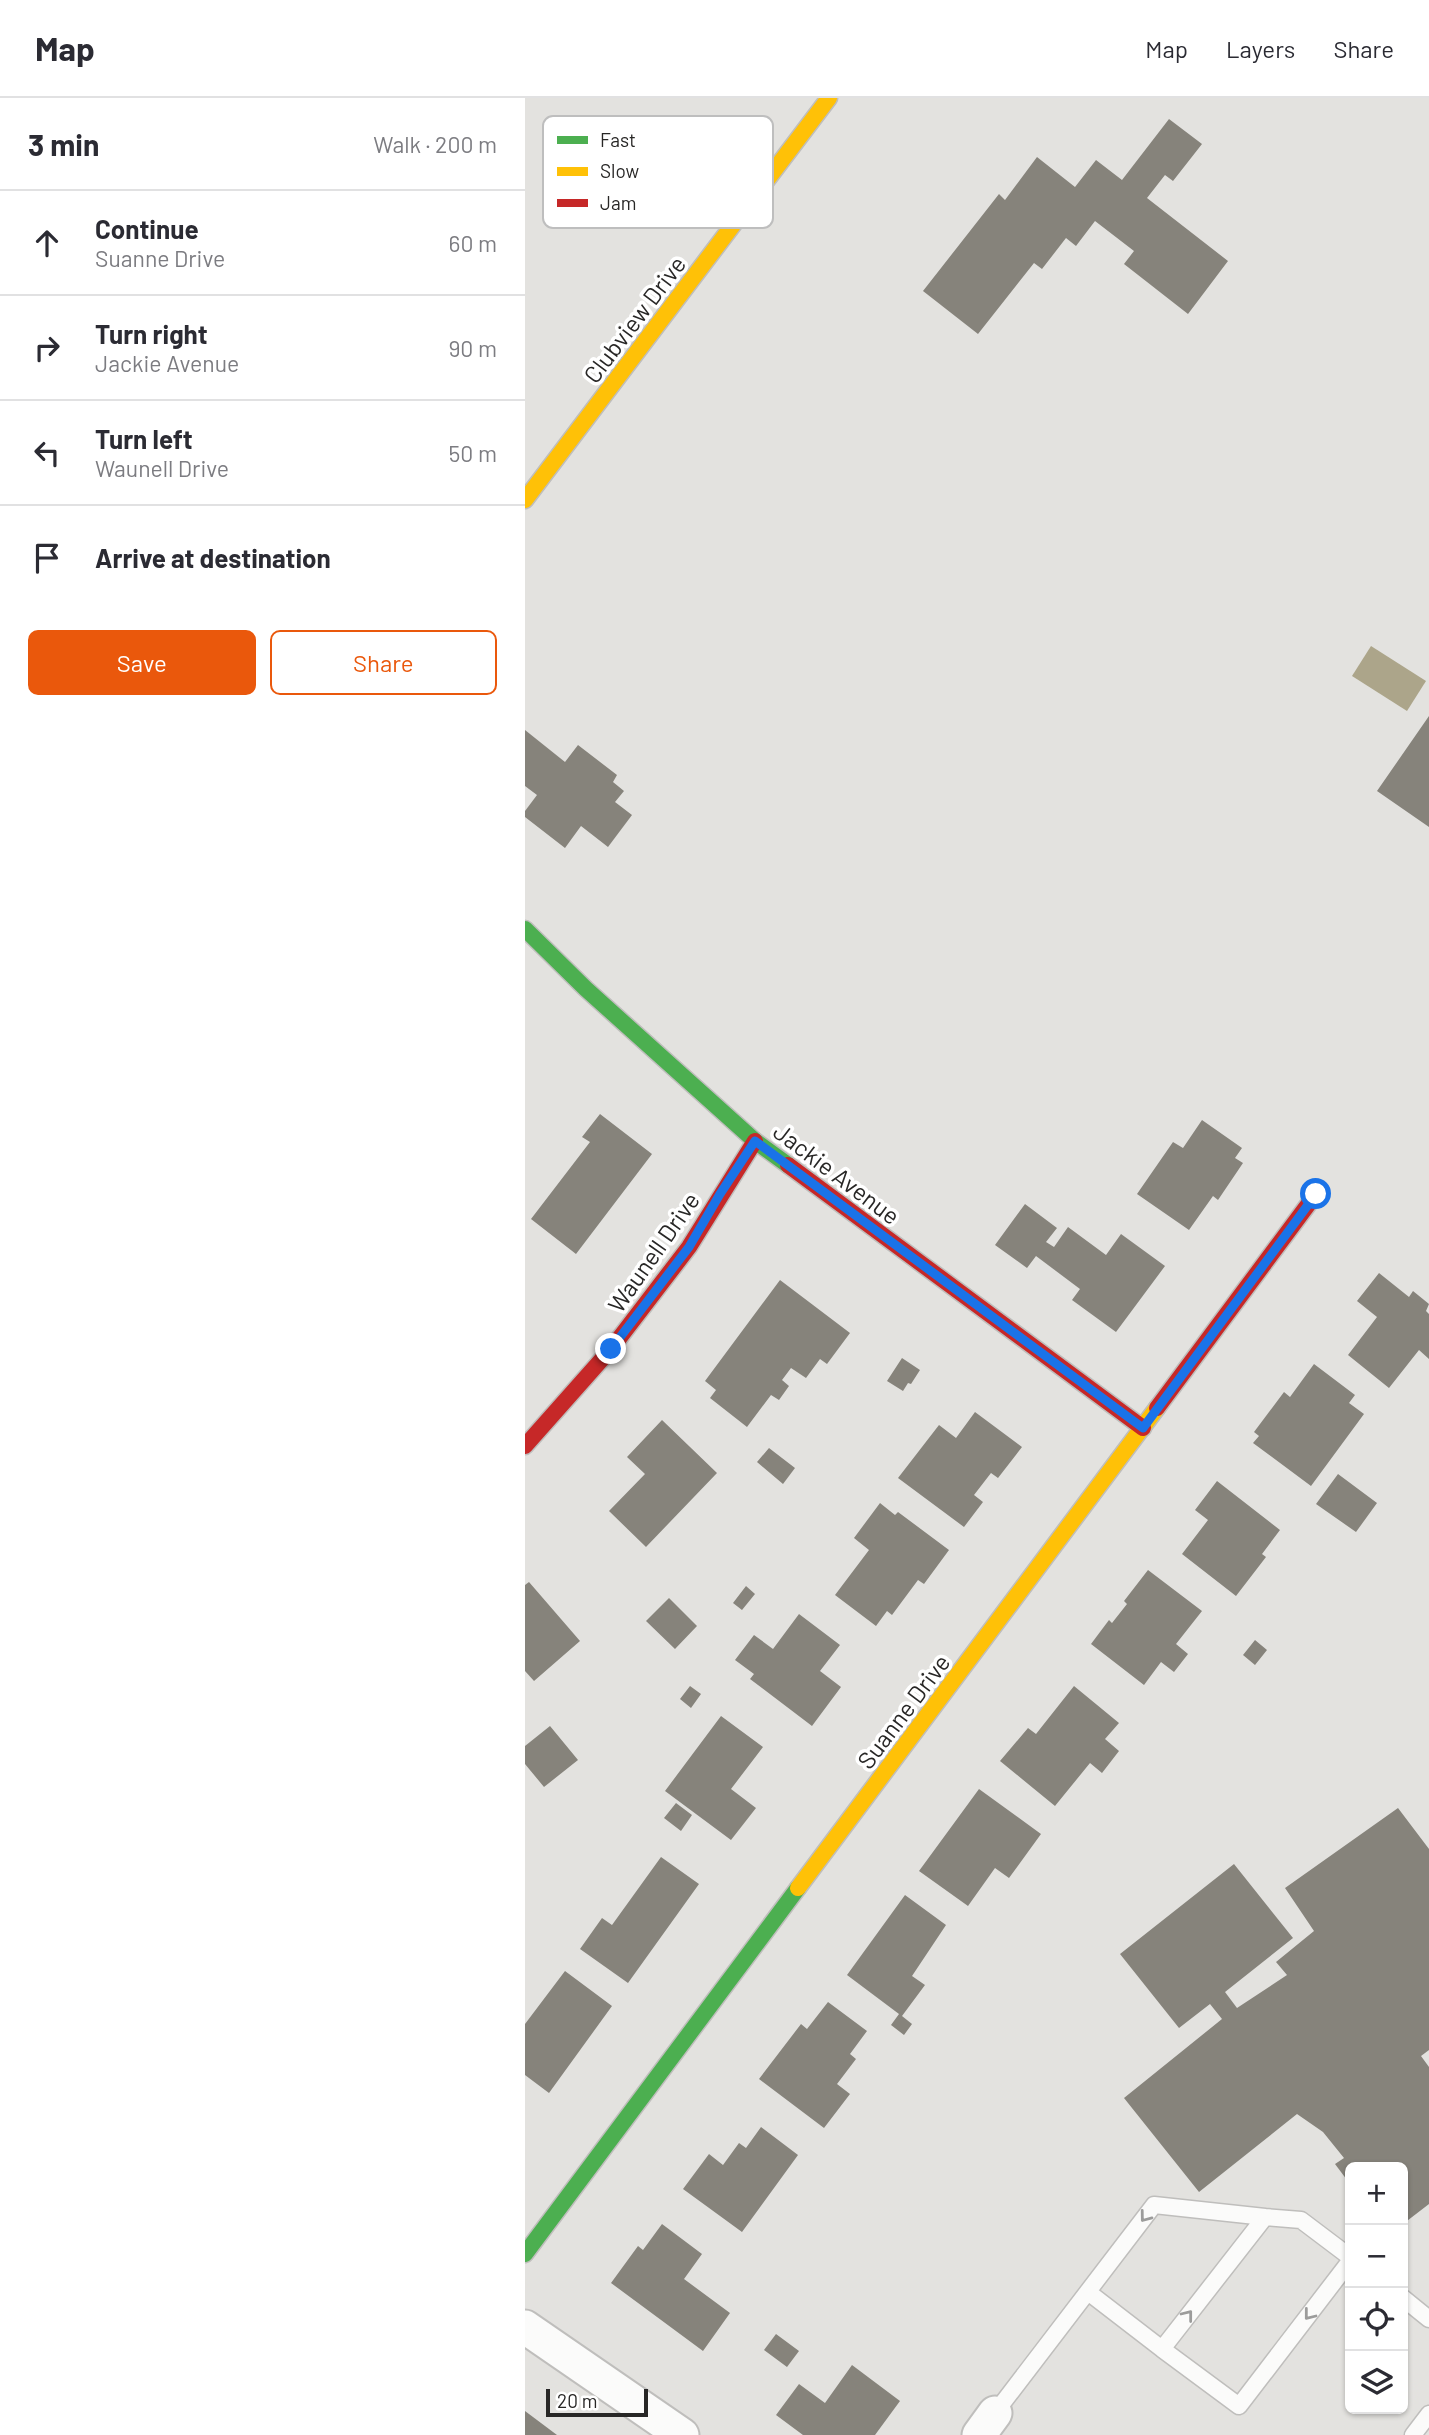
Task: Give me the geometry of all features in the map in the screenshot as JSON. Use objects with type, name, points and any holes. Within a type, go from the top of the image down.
[{"type":"street","name":"Clubview Drive","points":[[773,172],[829,98]]},
{"type":"street","name":"Clubview Drive","points":[[525,500],[731,228]]},
{"type":"street","name":"Jackie Avenue","points":[[525,929],[586,989],[755,1141],[1143,1428]]},
{"type":"street","name":"Waunell Drive","points":[[525,1446],[611,1349],[689,1247],[755,1141]]},
{"type":"street","name":"Suanne Drive","points":[[525,2254],[1316,1194]]},
{"type":"street","points":[[525,2328],[682,2435]]},
{"type":"lane","points":[[987,2424],[1154,2204],[1301,2220],[1345,2255]]},
{"type":"lane","points":[[1162,2349],[1265,2217]]},
{"type":"lane","points":[[1088,2292],[1239,2406],[1345,2266]]},
{"type":"lane","points":[[1408,2302],[1429,2319]]},
{"type":"lane","points":[[1413,2435],[1429,2414]]},
{"type":"shaded area","points":[[1371,646],[1426,681],[1407,711],[1352,676]]},
{"type":"building","points":[[1169,119],[1202,144],[1173,181],[1165,175],[1147,198],[1228,261],[1188,314],[1124,264],[1134,251],[1095,221],[1076,246],[1066,238],[1042,269],[1034,263],[978,334],[923,291],[999,194],[1005,200],[1037,157],[1075,187],[1096,160],[1122,180]]},
{"type":"building","points":[[1429,716],[1429,827],[1377,791]]},
{"type":"building","points":[[525,730],[565,762],[578,745],[617,775],[613,782],[624,791],[615,802],[632,815],[608,847],[581,826],[565,848],[525,817],[525,811],[537,795],[525,786]]},
{"type":"building","points":[[600,1114],[652,1154],[576,1254],[531,1219],[590,1142],[582,1137]]},
{"type":"building","points":[[1202,1120],[1242,1148],[1235,1158],[1243,1163],[1218,1200],[1213,1196],[1189,1230],[1137,1194],[1173,1142],[1183,1148]]},
{"type":"building","points":[[1025,1204],[1057,1228],[1046,1242],[1054,1247],[1068,1227],[1106,1255],[1121,1234],[1165,1266],[1116,1332],[1072,1300],[1080,1289],[1036,1256],[1027,1268],[995,1245]]},
{"type":"building","points":[[1379,1273],[1409,1297],[1413,1291],[1429,1304],[1426,1311],[1429,1314],[1429,1359],[1419,1350],[1389,1388],[1348,1355],[1377,1317],[1357,1301]]},
{"type":"building","points":[[780,1280],[850,1333],[827,1364],[820,1359],[806,1378],[791,1368],[782,1380],[789,1386],[779,1400],[771,1395],[747,1427],[710,1398],[716,1390],[705,1381]]},
{"type":"building","points":[[902,1358],[920,1370],[903,1391],[887,1381]]},
{"type":"building","points":[[1314,1364],[1355,1395],[1349,1403],[1364,1414],[1311,1486],[1253,1443],[1259,1436],[1254,1432],[1284,1392],[1290,1397]]},
{"type":"building","points":[[975,1412],[1022,1447],[998,1478],[991,1473],[974,1495],[983,1502],[964,1527],[898,1478],[939,1425],[956,1438]]},
{"type":"building","points":[[662,1420],[717,1473],[646,1547],[609,1511],[645,1474],[627,1457]]},
{"type":"building","points":[[769,1448],[795,1468],[783,1484],[757,1462]]},
{"type":"building","points":[[1338,1474],[1377,1503],[1356,1532],[1316,1504]]},
{"type":"building","points":[[1217,1481],[1280,1530],[1262,1554],[1266,1557],[1236,1596],[1182,1554],[1208,1520],[1195,1510]]},
{"type":"building","points":[[880,1503],[895,1515],[898,1512],[949,1550],[924,1584],[918,1580],[892,1615],[887,1611],[876,1626],[835,1595],[869,1550],[854,1538]]},
{"type":"building","points":[[1148,1570],[1202,1611],[1176,1644],[1188,1654],[1174,1672],[1161,1662],[1144,1685],[1091,1644],[1109,1620],[1112,1623],[1127,1604],[1124,1601]]},
{"type":"building","points":[[529,1582],[580,1641],[534,1681],[525,1671],[525,1585]]},
{"type":"building","points":[[746,1586],[755,1594],[742,1610],[733,1603]]},
{"type":"building","points":[[669,1598],[697,1626],[675,1649],[646,1621]]},
{"type":"building","points":[[799,1614],[840,1645],[820,1671],[841,1687],[812,1726],[750,1679],[754,1674],[735,1660],[754,1635],[773,1649]]},
{"type":"building","points":[[1255,1640],[1267,1650],[1255,1665],[1243,1655]]},
{"type":"building","points":[[690,1686],[701,1694],[691,1708],[680,1699]]},
{"type":"building","points":[[1074,1686],[1119,1723],[1105,1739],[1119,1751],[1102,1773],[1090,1763],[1055,1806],[1000,1761],[1028,1728],[1036,1734]]},
{"type":"building","points":[[721,1716],[763,1747],[731,1789],[756,1808],[731,1840],[665,1791]]},
{"type":"building","points":[[550,1726],[578,1760],[544,1787],[525,1764],[525,1746]]},
{"type":"building","points":[[979,1789],[1041,1834],[1009,1878],[995,1868],[968,1906],[919,1871]]},
{"type":"building","points":[[676,1803],[692,1815],[681,1831],[664,1818]]},
{"type":"building","points":[[1398,1808],[1429,1849],[1429,2050],[1421,2056],[1429,2067],[1429,2204],[1408,2220],[1408,2162],[1345,2162],[1345,2177],[1335,2164],[1344,2158],[1323,2132],[1297,2114],[1199,2192],[1124,2098],[1222,2019],[1210,2004],[1179,2028],[1120,1954],[1234,1864],[1293,1938],[1225,1992],[1237,2008],[1287,1975],[1276,1962],[1314,1931],[1285,1888]]},
{"type":"building","points":[[661,1857],[699,1884],[628,1983],[580,1949],[602,1918],[612,1925]]},
{"type":"building","points":[[905,1895],[946,1925],[912,1976],[925,1985],[902,2016],[912,2024],[904,2035],[891,2025],[899,2014],[847,1975]]},
{"type":"building","points":[[565,1971],[612,2006],[549,2093],[525,2075],[525,2024]]},
{"type":"building","points":[[828,2002],[867,2031],[850,2054],[856,2059],[837,2084],[850,2094],[824,2128],[759,2079],[801,2024],[807,2029]]},
{"type":"building","points":[[761,2127],[798,2155],[742,2232],[683,2189],[709,2154],[723,2165],[739,2143],[746,2148]]},
{"type":"building","points":[[662,2224],[702,2254],[684,2279],[730,2313],[703,2351],[611,2283],[638,2246],[643,2250]]},
{"type":"building","points":[[776,2334],[799,2351],[787,2367],[764,2350]]},
{"type":"building","points":[[852,2365],[900,2401],[875,2435],[803,2435],[776,2415],[799,2384],[825,2403]]},
{"type":"building","points":[[525,2411],[557,2435],[525,2435]]},
{"type":"traffic: fast","points":[[525,929],[586,989],[755,1141],[788,1165]]},
{"type":"traffic: fast","points":[[525,2254],[798,1888]]},
{"type":"traffic: slow","points":[[773,172],[829,98]]},
{"type":"traffic: slow","points":[[525,500],[731,228]]},
{"type":"traffic: slow","points":[[798,1888],[1157,1408]]},
{"type":"traffic: jam","points":[[525,1446],[611,1349],[689,1247],[755,1141]]},
{"type":"traffic: jam","points":[[788,1165],[1143,1428]]},
{"type":"traffic: jam","points":[[1157,1408],[1316,1194]]},
{"type":"route","points":[[611,1349],[689,1247],[755,1141],[1143,1428],[1316,1194]]}]
